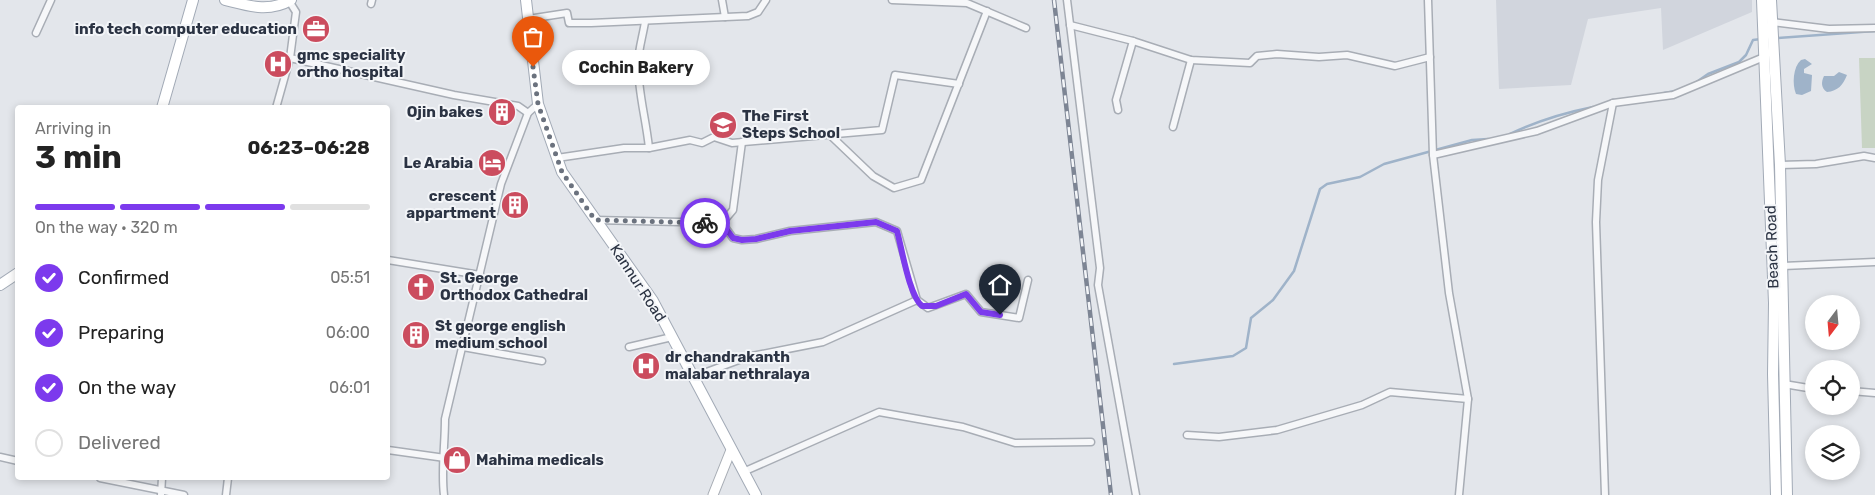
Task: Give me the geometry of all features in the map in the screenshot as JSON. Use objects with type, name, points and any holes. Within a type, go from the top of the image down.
[{"type":"main road","points":[[225,0],[256,8],[274,8],[290,1]]},
{"type":"main road","name":"Kannur Road","points":[[526,0],[538,104],[562,172],[653,301],[756,495]]},
{"type":"main road","points":[[1762,0],[1769,26]]},
{"type":"main road","points":[[1771,0],[1767,54],[1780,165],[1787,495]]},
{"type":"main road","points":[[163,105],[195,1]]},
{"type":"main road","name":"Beach Road","points":[[1767,54],[1774,303],[1773,374],[1776,495]]},
{"type":"main road","points":[[0,285],[15,276]]},
{"type":"street","points":[[36,33],[51,0]]},
{"type":"street","points":[[722,0],[725,17]]},
{"type":"street","points":[[528,19],[567,13],[569,23],[645,22],[748,16],[758,12],[766,0]]},
{"type":"street","points":[[892,0],[967,3],[1026,28]]},
{"type":"street","points":[[1067,0],[1100,268],[1098,285],[1136,495]]},
{"type":"street","points":[[1428,0],[1433,155],[1449,293],[1468,399],[1459,495]]},
{"type":"street","points":[[277,105],[290,58],[296,12],[290,1]]},
{"type":"street","points":[[829,134],[873,176],[894,188],[921,180],[987,11]]},
{"type":"street","points":[[645,22],[638,61],[640,95],[646,119],[649,148]]},
{"type":"street","points":[[1070,25],[1133,41],[1191,60],[1250,63],[1258,56],[1277,54],[1319,57],[1347,55],[1395,66],[1430,57]]},
{"type":"street","points":[[1769,26],[1829,29],[1875,28]]},
{"type":"street","points":[[1118,110],[1116,100],[1133,41]]},
{"type":"street","points":[[1433,155],[1538,130],[1613,103],[1673,95],[1767,54]]},
{"type":"street","points":[[290,58],[454,95],[518,106],[528,113]]},
{"type":"street","points":[[1173,127],[1191,60]]},
{"type":"street","points":[[557,158],[624,148],[649,148],[690,140],[702,143],[714,137],[732,143],[882,130],[895,75],[959,84]]},
{"type":"street","points":[[1605,495],[1596,222],[1598,180],[1613,103]]},
{"type":"street","points":[[444,495],[442,471],[445,458],[445,419],[501,184],[528,113],[538,104]]},
{"type":"street","points":[[722,223],[733,210],[742,142]]},
{"type":"street","points":[[1780,165],[1816,164],[1864,156],[1875,158]]},
{"type":"street","points":[[595,220],[722,223]]},
{"type":"street","points":[[722,223],[733,238],[742,240],[756,239],[790,231],[876,222],[888,226],[897,231],[917,300],[928,308],[966,294],[981,312],[1019,318],[1028,280]]},
{"type":"street","points":[[390,260],[480,275]]},
{"type":"street","points":[[1782,266],[1875,262]]},
{"type":"street","points":[[693,377],[747,357],[823,342],[917,300]]},
{"type":"street","points":[[629,347],[672,337]]},
{"type":"street","points":[[463,347],[542,361]]},
{"type":"street","points":[[1784,384],[1805,388]]},
{"type":"street","points":[[1187,435],[1219,437],[1277,430],[1362,405],[1390,392],[1468,399]]},
{"type":"street","points":[[1860,392],[1875,393]]},
{"type":"street","points":[[743,472],[879,412],[963,427],[1015,443],[1091,442]]},
{"type":"street","points":[[390,450],[445,458]]},
{"type":"street","points":[[713,495],[731,450]]},
{"type":"street","points":[[0,457],[15,460]]},
{"type":"street","points":[[109,480],[161,492],[184,495]]},
{"type":"street","points":[[226,495],[228,480]]},
{"type":"shaded area","points":[[1496,0],[1752,0],[1752,12],[1663,50],[1661,8],[1588,19],[1571,85],[1499,89]]},
{"type":"green space","points":[[1859,58],[1875,58],[1875,148],[1862,148]]},
{"type":"water","points":[[1805,59],[1812,64],[1804,69],[1804,73],[1812,75],[1811,91],[1802,95],[1796,94],[1794,81],[1796,67],[1801,60]]},
{"type":"water","points":[[1839,72],[1847,75],[1844,82],[1837,89],[1827,92],[1822,85],[1824,76],[1834,76]]},
{"type":"waterway","points":[[1777,38],[1875,31]]},
{"type":"waterway","points":[[1695,83],[1708,74],[1739,62],[1746,55],[1753,40],[1761,39]]},
{"type":"waterway","points":[[1664,93],[1676,91]]},
{"type":"waterway","points":[[1510,134],[1550,118],[1593,107]]},
{"type":"waterway","points":[[1174,364],[1233,356],[1246,348],[1251,318],[1273,300],[1294,271],[1320,189],[1327,184],[1360,177],[1384,164],[1472,140],[1488,139]]},
{"type":"railway","points":[[1054,0],[1111,495]]},
{"type":"way so far","points":[[533,67],[538,104],[562,172],[595,220],[705,223]]},
{"type":"place","name":"info tech computer education","points":[[316,29]]},
{"type":"place","name":"gmc speciality ortho hospital","points":[[278,64]]},
{"type":"place","name":"Cochin Bakery","points":[[533,67]]},
{"type":"place","name":"Ojin bakes","points":[[502,112]]},
{"type":"place","name":"The First Steps School","points":[[723,125]]},
{"type":"place","name":"Le Arabia","points":[[492,163]]},
{"type":"place","name":"crescent appartment","points":[[515,205]]},
{"type":"place","name":"St. George Orthodox Cathedral","points":[[421,287]]},
{"type":"place","name":"St george english medium school","points":[[416,335]]},
{"type":"place","name":"dr chandrakanth malabar nethralaya","points":[[646,366]]},
{"type":"place","name":"Mahima medicals","points":[[457,460]]},
{"type":"route","points":[[705,223],[722,223],[733,238],[742,240],[756,239],[790,231],[876,222],[897,231],[912,288],[918,303],[928,308],[966,294],[981,312],[1000,315]]}]
